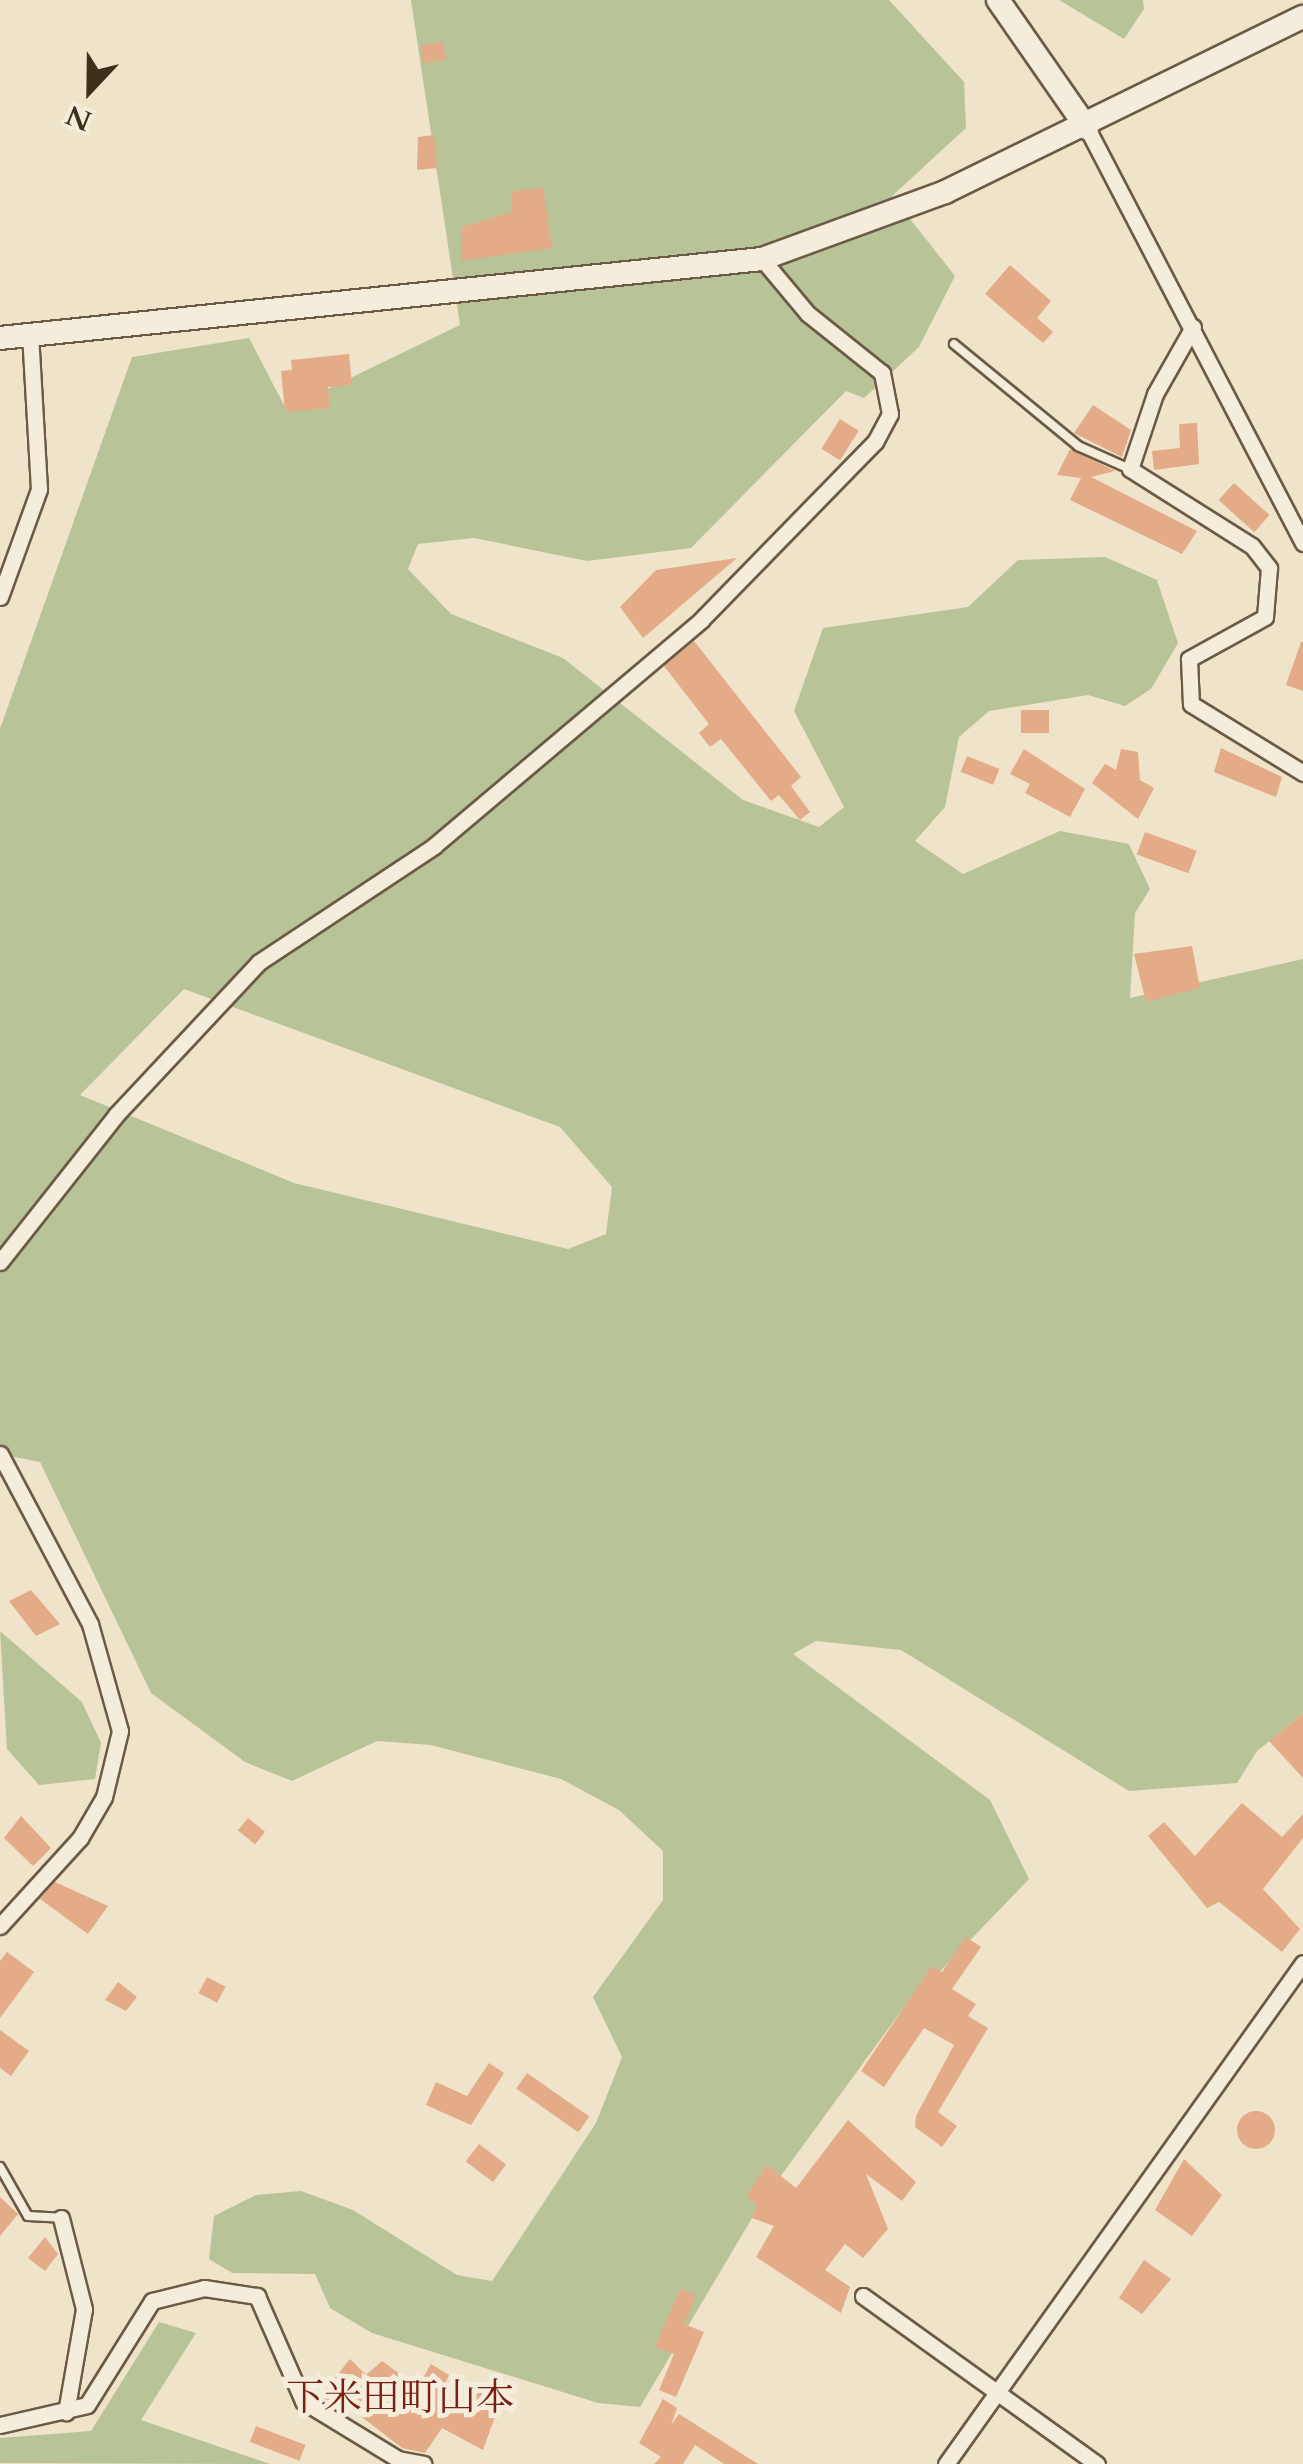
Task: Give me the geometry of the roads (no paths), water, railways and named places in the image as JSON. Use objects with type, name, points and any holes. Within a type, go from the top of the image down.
[{"type":"street","points":[[998,0],[1087,128],[1303,543]]},
{"type":"street","points":[[0,338],[762,259],[1087,128],[1303,17]]},
{"type":"street","points":[[0,1262],[116,1115],[259,962],[434,846],[701,620],[875,442],[890,414],[882,372],[808,314],[762,259]]},
{"type":"street","points":[[1193,327],[1155,394],[1130,469],[1252,546],[1269,568],[1265,617],[1189,660],[1191,704],[1303,772]]},
{"type":"street","points":[[0,597],[39,489],[30,335]]},
{"type":"street","points":[[0,1454],[90,1624],[120,1731],[104,1797],[80,1838],[0,1926]]},
{"type":"street","points":[[946,2464],[1303,1963]]},
{"type":"street","points":[[61,2218],[84,2310],[66,2412]]},
{"type":"street","points":[[0,2425],[87,2406],[152,2301],[232,2291],[257,2296],[303,2401],[398,2459],[424,2464]]},
{"type":"street","points":[[862,2296],[1097,2464]]},
{"type":"lane","points":[[954,344],[1078,446],[1130,469]]},
{"type":"lane","points":[[0,2167],[28,2216],[61,2218]]},
{"type":"district","name":"下米田町山本","points":[[400,2399]]}]
